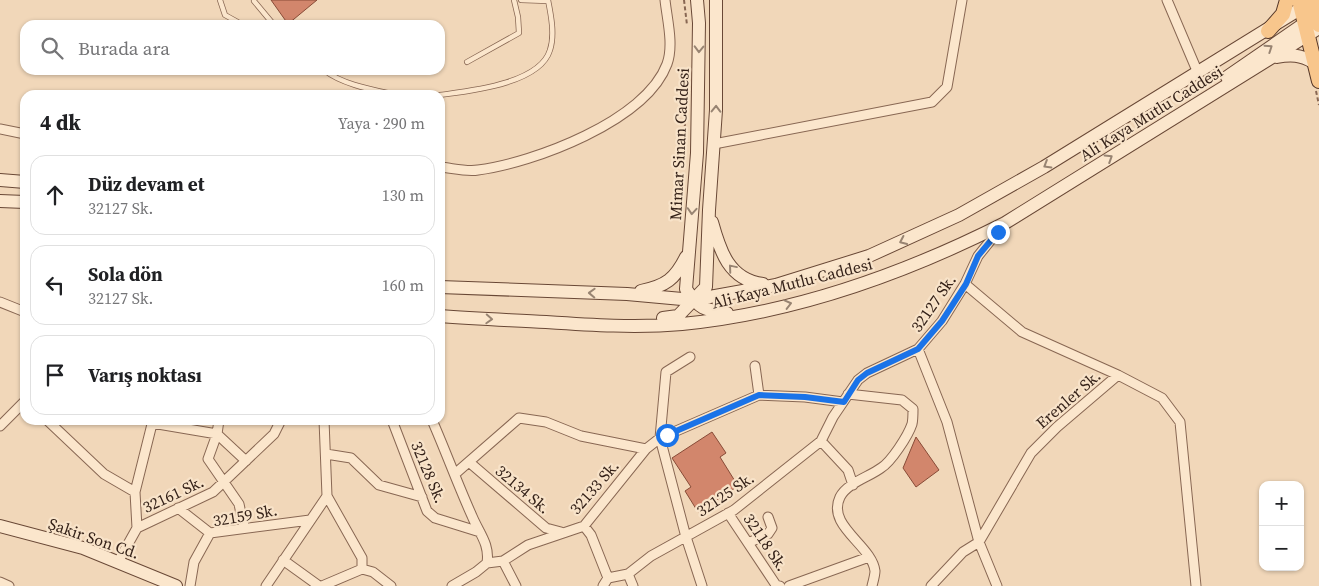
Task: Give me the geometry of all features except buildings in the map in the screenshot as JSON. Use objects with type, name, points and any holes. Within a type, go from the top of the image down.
[{"type":"main road","name":"Mimar Sinan Caddesi","points":[[626,324],[678,316],[690,294],[689,250],[697,153],[699,23],[697,0]]},
{"type":"main road","name":"Mimar Sinan Caddesi","points":[[690,294],[706,288],[716,110],[716,0]]},
{"type":"main road","points":[[1268,30],[1283,14],[1287,0]]},
{"type":"main road","points":[[1300,4],[1319,81]]},
{"type":"main road","name":"Ali Kaya Mutlu Caddesi","points":[[445,287],[627,294],[690,294],[776,285],[869,256],[959,215],[1044,167],[1268,30],[1300,4],[1316,12]]},
{"type":"main road","points":[[1219,90],[1230,74],[1306,30],[1316,12]]},
{"type":"main road","name":"Ali Kaya Mutlu Caddesi","points":[[445,316],[593,325],[681,324],[741,316],[867,284],[969,241],[1005,223],[1274,57],[1306,30]]},
{"type":"main road","points":[[1274,57],[1290,54],[1304,57],[1313,62]]},
{"type":"main road","points":[[0,180],[20,182]]},
{"type":"main road","points":[[0,200],[20,202]]},
{"type":"main road","points":[[709,210],[718,242],[730,268],[751,282],[776,285]]},
{"type":"main road","points":[[627,294],[660,288],[678,274],[689,250]]},
{"type":"main road","points":[[690,294],[703,309],[741,316]]},
{"type":"main road","name":"Şakir Son Cd.","points":[[0,526],[83,548],[176,586]]},
{"type":"street","points":[[445,168],[475,171],[542,154],[598,130],[635,106],[654,85],[667,64],[669,40],[665,0]]},
{"type":"street","points":[[714,144],[932,102],[947,87],[962,0]]},
{"type":"street","points":[[1167,0],[1198,73]]},
{"type":"street","points":[[0,129],[20,133]]},
{"type":"street","name":"32127 Sk.","points":[[846,398],[858,380],[867,373],[918,349],[942,321],[966,284],[978,256],[1005,223]]},
{"type":"street","points":[[969,241],[978,256]]},
{"type":"street","name":"Erenler Sk.","points":[[931,586],[963,552],[979,542],[1031,453],[1057,426],[1118,375],[1022,332],[966,284]]},
{"type":"street","points":[[0,302],[20,310]]},
{"type":"street","points":[[918,349],[947,422],[979,542],[997,586]]},
{"type":"street","points":[[690,357],[666,372],[660,438],[686,537],[702,586]]},
{"type":"street","points":[[755,366],[759,395]]},
{"type":"street","points":[[1118,375],[1162,398],[1180,422],[1196,586]]},
{"type":"street","points":[[660,438],[759,395],[902,400],[913,409],[912,424],[891,459],[882,468],[853,485],[841,497],[838,511],[842,523],[869,558],[875,571],[872,586]]},
{"type":"street","name":"32125 Sk.","points":[[606,582],[628,574],[651,556],[728,514],[821,441],[846,398]]},
{"type":"street","points":[[0,426],[20,407]]},
{"type":"street","points":[[456,473],[519,418],[546,422],[581,436],[646,449]]},
{"type":"street","points":[[52,425],[104,474],[135,492]]},
{"type":"street","points":[[118,562],[137,528],[135,492],[152,425]]},
{"type":"street","points":[[169,425],[217,434],[246,461]]},
{"type":"street","points":[[218,425],[208,459],[239,504],[244,528]]},
{"type":"street","name":"32161 Sk.","points":[[137,528],[214,492],[274,434],[278,425]]},
{"type":"street","points":[[324,425],[327,496],[362,558],[362,569]]},
{"type":"street","name":"32128 Sk.","points":[[394,425],[427,510],[435,518],[480,532]]},
{"type":"street","points":[[434,425],[488,553],[487,563],[452,586]]},
{"type":"street","name":"32133 Sk.","points":[[487,563],[504,561],[528,545],[561,532],[584,526],[646,449],[660,438]]},
{"type":"street","points":[[821,441],[848,470],[853,485]]},
{"type":"street","points":[[326,454],[351,458],[379,485],[422,497]]},
{"type":"street","name":"32134 Sk.","points":[[469,462],[546,528],[561,532]]},
{"type":"street","points":[[266,586],[327,496]]},
{"type":"street","points":[[178,508],[210,533]]},
{"type":"street","name":"32118 Sk.","points":[[728,514],[776,585],[780,586]]},
{"type":"street","points":[[748,543],[768,534],[772,528],[768,517]]},
{"type":"street","name":"32159 Sk.","points":[[190,586],[194,562],[210,533],[310,520]]},
{"type":"street","points":[[584,526],[591,535],[606,582]]},
{"type":"street","name":"32118 Sk.","points":[[789,586],[869,558]]},
{"type":"street","points":[[283,560],[320,586],[362,569],[373,572],[392,586]]},
{"type":"street","points":[[504,561],[516,586]]},
{"type":"street","points":[[628,574],[633,586]]},
{"type":"street","points":[[0,582],[9,586]]},
{"type":"lane","points":[[220,0],[225,15],[234,20]]},
{"type":"lane","points":[[467,62],[519,34],[514,0]]},
{"type":"lane","points":[[445,94],[497,87],[540,66],[550,51],[552,33],[548,1],[521,0]]},
{"type":"lane","points":[[254,1],[270,20]]},
{"type":"lane","points":[[333,75],[376,90]]},
{"type":"path","points":[[684,0],[687,27]]},
{"type":"path","points":[[684,172],[686,114]]},
{"type":"route","points":[[667,435],[759,395],[805,397],[844,402],[858,380],[867,373],[918,349],[942,321],[966,284],[978,256],[998,232]]}]
